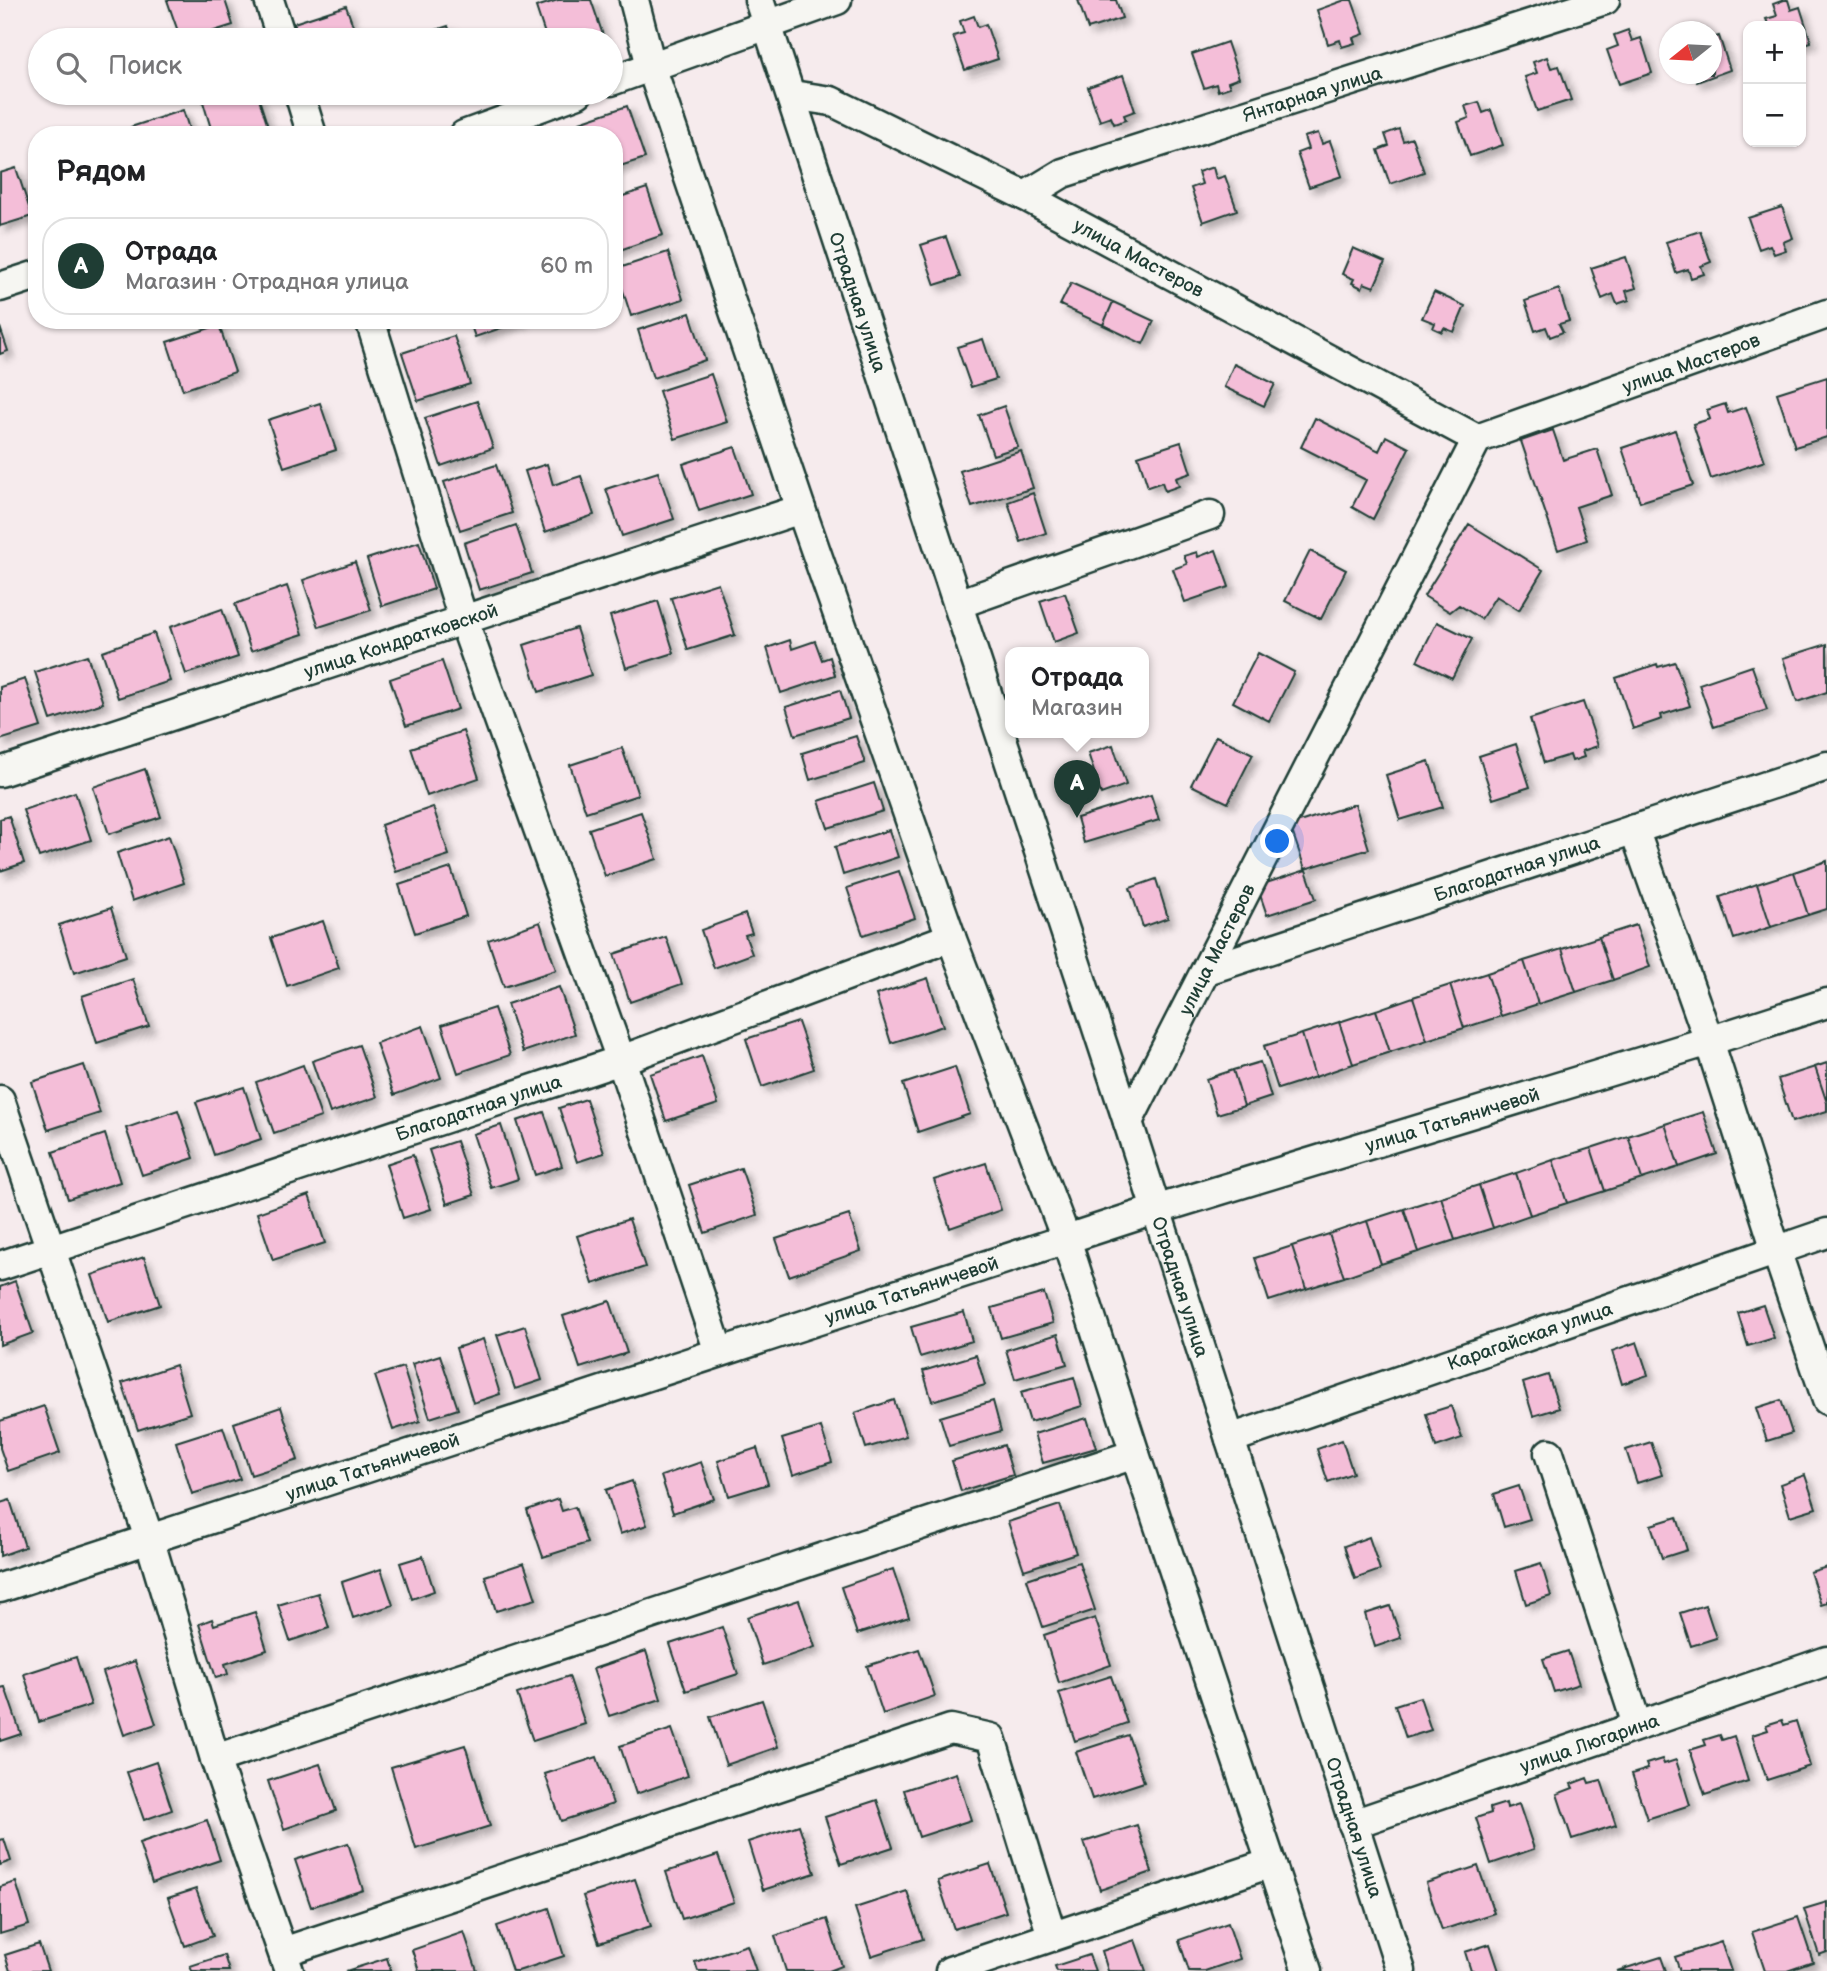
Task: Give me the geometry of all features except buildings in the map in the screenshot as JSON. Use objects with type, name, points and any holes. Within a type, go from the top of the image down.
[{"type":"street","points":[[270,0],[278,28]]},
{"type":"street","points":[[634,0],[652,66],[801,509],[951,937],[1066,1239],[1307,1971]]},
{"type":"street","points":[[623,77],[652,66],[763,12],[837,0]]},
{"type":"street","name":"Янтарная улица","points":[[1025,196],[1063,173],[1605,0]]},
{"type":"street","name":"Отрадная улица","points":[[763,12],[1128,1122],[1401,1971]]},
{"type":"street","name":"улица Мастеров","points":[[792,95],[831,102],[1025,196],[1477,439]]},
{"type":"street","points":[[303,105],[309,126]]},
{"type":"street","points":[[488,126],[545,105]]},
{"type":"street","points":[[0,286],[28,278]]},
{"type":"street","name":"улица Мастеров","points":[[1128,1122],[1477,439],[1827,314]]},
{"type":"street","points":[[373,329],[463,619],[621,1060],[719,1352]]},
{"type":"street","name":"улица Кондратковской","points":[[0,772],[801,509]]},
{"type":"street","points":[[958,604],[1210,515]]},
{"type":"street","name":"Благодатная улица","points":[[1207,970],[1827,765]]},
{"type":"street","points":[[1634,829],[1709,1041],[1827,1399]]},
{"type":"street","name":"Благодатная улица","points":[[0,1266],[621,1060],[951,937]]},
{"type":"street","name":"улица Татьяничевой","points":[[0,1588],[1155,1210],[1827,1003]]},
{"type":"street","points":[[0,1100],[149,1538],[215,1759],[286,1961],[951,1729],[991,1738],[1052,1936]]},
{"type":"street","name":"Карагайская улица","points":[[1230,1439],[1827,1233]]},
{"type":"street","points":[[1549,1453],[1637,1725]]},
{"type":"street","points":[[215,1759],[1135,1454]]},
{"type":"street","name":"улица Люгарина","points":[[1353,1824],[1827,1661]]},
{"type":"street","points":[[950,1971],[1271,1863]]},
{"type":"place","name":"Отрада","points":[[1077,818]]}]
